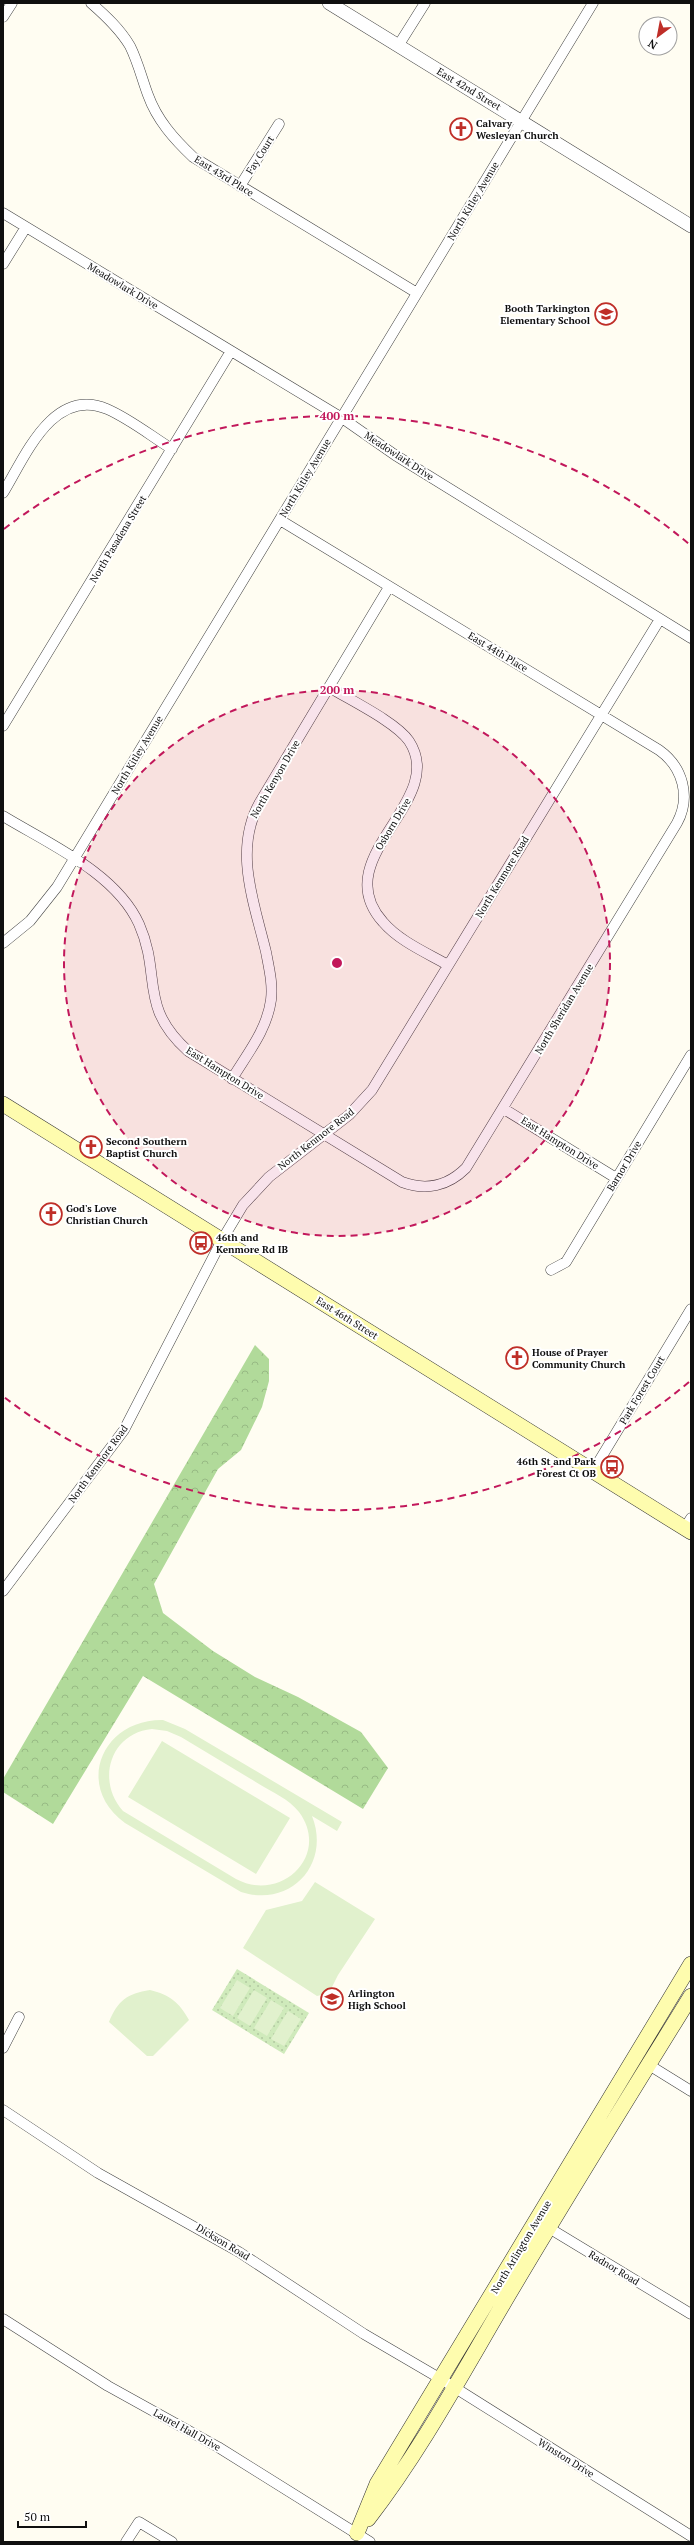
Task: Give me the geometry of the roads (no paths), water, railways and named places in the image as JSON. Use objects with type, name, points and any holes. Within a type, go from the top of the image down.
[{"type":"main road","name":"East 46th Street","points":[[3,1104],[593,1471],[689,1526]]},
{"type":"main road","name":"North Arlington Avenue","points":[[354,2538],[390,2491],[454,2388],[542,2224],[691,1964]]},
{"type":"main road","name":"North Arlington Avenue","points":[[354,2538],[377,2484],[441,2379],[542,2224],[649,2065],[691,1996]]},
{"type":"street","points":[[3,17],[12,3]]},
{"type":"street","name":"East 43rd Place","points":[[91,3],[108,17],[128,44],[136,60],[152,104],[172,136],[200,162],[417,293]]},
{"type":"street","name":"East 42nd Street","points":[[329,3],[691,226]]},
{"type":"street","points":[[398,46],[424,3]]},
{"type":"street","name":"North Kitley Avenue","points":[[3,942],[23,927],[42,908],[74,859],[593,3]]},
{"type":"street","name":"Fay Court","points":[[240,186],[279,124]]},
{"type":"street","name":"Meadowlark Drive","points":[[3,213],[342,418],[395,455],[691,638]]},
{"type":"street","points":[[3,264],[26,227]]},
{"type":"street","name":"North Pasadena Street","points":[[3,726],[231,351]]},
{"type":"street","points":[[3,493],[46,425],[59,413],[75,406],[89,405],[109,410],[172,449]]},
{"type":"street","name":"East 44th Place","points":[[280,520],[659,750],[671,761],[680,774],[683,786],[683,808]]},
{"type":"street","name":"North Kenyon Drive","points":[[232,1079],[263,1028],[270,1008],[272,991],[271,974],[247,872],[245,851],[248,829],[260,802],[389,587]]},
{"type":"street","name":"North Kenmore Road","points":[[3,1591],[124,1430],[222,1240],[243,1205],[263,1183],[349,1115],[370,1093],[660,619]]},
{"type":"street","name":"Osborn Drive","points":[[329,687],[397,729],[413,749],[417,766],[415,783],[374,855],[369,872],[368,889],[372,905],[383,923],[393,932],[448,965]]},
{"type":"street","name":"North Sheridan Avenue","points":[[424,1187],[444,1184],[466,1168],[504,1109],[677,823],[683,808]]},
{"type":"street","name":"East Hampton Drive","points":[[3,816],[94,871],[116,890],[136,917],[149,952],[153,995],[159,1015],[167,1030],[188,1051],[402,1182],[424,1187]]},
{"type":"street","name":"Barnor Drive","points":[[551,1270],[566,1262],[691,1055]]},
{"type":"street","name":"East Hampton Drive","points":[[504,1109],[616,1178]]},
{"type":"street","name":"Park Forest Court","points":[[593,1471],[691,1309]]},
{"type":"street","points":[[3,2048],[19,2018]]},
{"type":"street","points":[[649,2065],[691,2091]]},
{"type":"street","name":"Dickson Road","points":[[3,2110],[98,2173],[196,2225],[364,2334],[441,2379]]},
{"type":"street","name":"Radnor Road","points":[[542,2224],[691,2314]]},
{"type":"street","name":"Laurel Hall Drive","points":[[3,2319],[108,2386],[218,2447],[354,2538],[370,2542]]},
{"type":"street","name":"Winston Drive","points":[[441,2379],[691,2536]]},
{"type":"street","points":[[126,2542],[139,2522],[172,2542]]},
{"type":"place","name":"Calvary Wesleyan Church","points":[[461,129]]},
{"type":"place","name":"Booth Tarkington Elementary School","points":[[606,314]]},
{"type":"place","name":"Second Southern Baptist Church","points":[[91,1147]]},
{"type":"place","name":"God's Love Christian Church","points":[[51,1214]]},
{"type":"place","name":"46th and Kenmore Rd IB","points":[[201,1243]]},
{"type":"place","name":"House of Prayer Community Church","points":[[517,1358]]},
{"type":"place","name":"46th St and Park Forest Ct OB","points":[[612,1467]]},
{"type":"place","name":"Arlington High School","points":[[332,1999]]}]
